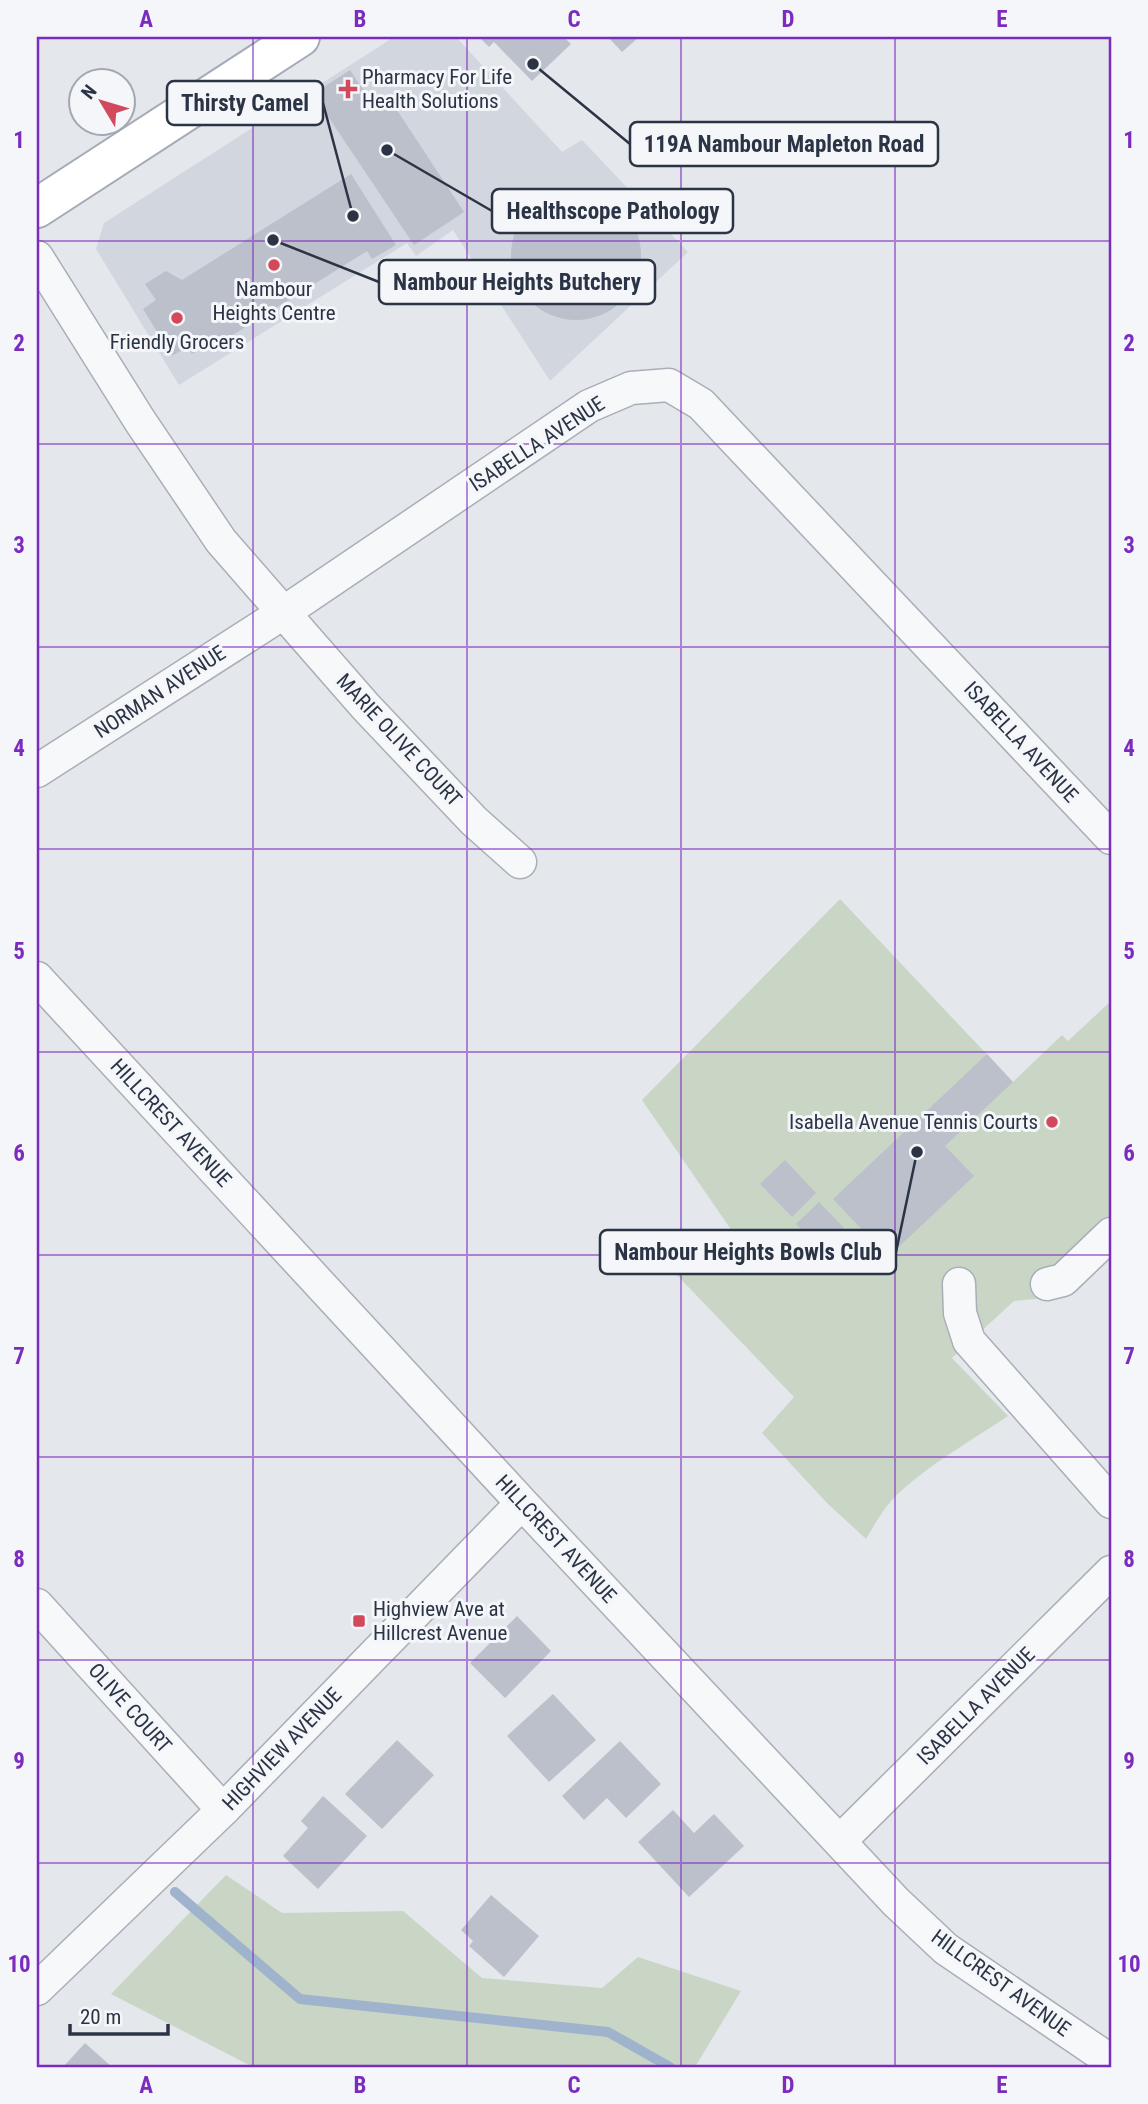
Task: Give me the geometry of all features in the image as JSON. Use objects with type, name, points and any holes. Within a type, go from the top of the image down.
[{"type":"main road","points":[[37,208],[300,37]]},
{"type":"street","points":[[37,257],[140,421],[221,541],[283,613]]},
{"type":"street","name":"ISABELLA AVENUE","points":[[283,613],[589,406],[631,387],[669,384],[701,404],[1111,838]]},
{"type":"street","name":"NORMAN AVENUE","points":[[37,771],[283,613]]},
{"type":"street","name":"MARIE OLIVE COURT","points":[[283,613],[366,707],[474,821],[520,862]]},
{"type":"street","name":"HILLCREST AVENUE","points":[[37,978],[522,1503],[896,1902],[946,1949],[1111,2061]]},
{"type":"street","points":[[1047,1284],[1063,1280],[1111,1234]]},
{"type":"street","points":[[959,1284],[960,1313],[969,1341],[1111,1502]]},
{"type":"street","name":"HIGHVIEW AVENUE","points":[[37,1989],[223,1810],[522,1503]]},
{"type":"street","name":"ISABELLA AVENUE","points":[[841,1841],[1111,1572]]},
{"type":"street","name":"OLIVE COURT","points":[[37,1605],[223,1810]]},
{"type":"shaded area","points":[[394,37],[456,37],[562,152],[582,140],[688,252],[550,381],[453,230],[416,256],[407,243],[179,385],[96,249],[104,223]]},
{"type":"green space","name":"Isabella Avenue Tennis Courts","points":[[840,899],[1013,1082],[1062,1035],[1068,1041],[1111,1001],[1111,1255],[1067,1296],[1014,1301],[952,1358],[1008,1416],[913,1480],[886,1507],[866,1539],[827,1503],[762,1433],[794,1397],[673,1271],[734,1234],[642,1100]]},
{"type":"green space","points":[[226,1875],[282,1913],[403,1911],[482,1978],[602,1988],[638,1957],[741,1991],[695,2067],[253,2067],[111,1994]]},
{"type":"building","points":[[479,37],[564,37],[571,44],[532,81],[494,42],[489,47]]},
{"type":"building","points":[[608,37],[639,37],[622,52]]},
{"type":"building","points":[[350,70],[377,110],[391,101],[464,212],[414,245],[313,94]]},
{"type":"building","name":"Nambour Heights Centre","points":[[351,174],[396,245],[372,259],[367,251],[220,343],[218,338],[192,354],[187,347],[172,356],[143,309],[156,300],[145,284],[166,271],[182,280]]},
{"type":"building","points":[[576,190],[601,195],[622,209],[636,230],[641,255],[636,280],[622,301],[601,315],[576,320],[551,315],[530,301],[516,280],[511,255],[516,230],[530,209],[551,195]]},
{"type":"building","points":[[987,1054],[1013,1082],[945,1146],[974,1176],[888,1257],[833,1199]]},
{"type":"building","points":[[785,1160],[816,1193],[792,1217],[760,1184]]},
{"type":"building","points":[[819,1202],[844,1228],[820,1250],[796,1224]]},
{"type":"building","points":[[517,1616],[551,1651],[505,1698],[470,1663]]},
{"type":"building","points":[[553,1694],[596,1740],[549,1782],[507,1736]]},
{"type":"building","points":[[397,1740],[434,1775],[382,1829],[345,1794]]},
{"type":"building","points":[[620,1741],[661,1784],[626,1818],[607,1798],[584,1820],[562,1796]]},
{"type":"building","points":[[323,1796],[367,1836],[318,1889],[283,1856],[308,1828],[301,1821]]},
{"type":"building","points":[[673,1810],[694,1833],[714,1814],[744,1846],[689,1897],[638,1842]]},
{"type":"building","points":[[491,1895],[539,1936],[504,1977],[469,1946],[473,1941],[461,1930]]},
{"type":"building","points":[[85,2043],[112,2067],[63,2067]]},
{"type":"waterway","points":[[175,1892],[300,1999],[608,2032],[670,2067]]},
{"type":"place","name":"119A Nambour Mapleton Road","points":[[533,64]]},
{"type":"place","name":"Pharmacy For Life Health Solutions","points":[[348,89]]},
{"type":"place","name":"Healthscope Pathology","points":[[387,150]]},
{"type":"place","name":"Thirsty Camel","points":[[353,216]]},
{"type":"place","name":"Nambour Heights Butchery","points":[[273,240]]},
{"type":"place","name":"Nambour Heights Centre","points":[[274,265]]},
{"type":"place","name":"Friendly Grocers","points":[[177,318]]},
{"type":"place","name":"Isabella Avenue Tennis Courts","points":[[1052,1122]]},
{"type":"place","name":"Nambour Heights Bowls Club","points":[[917,1152]]},
{"type":"place","name":"Highview Ave at Hillcrest Avenue","points":[[359,1621]]}]
